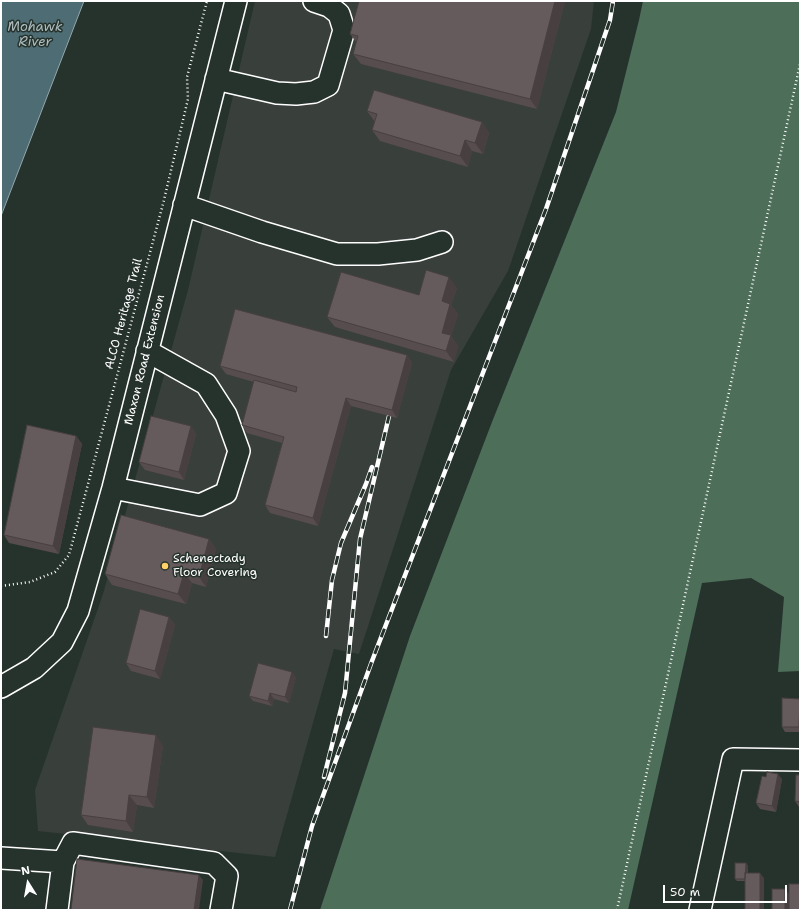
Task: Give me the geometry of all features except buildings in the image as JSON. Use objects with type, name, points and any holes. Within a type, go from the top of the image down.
[{"type":"street","name":"Maxon Road Extension","points":[[1,687],[34,668],[62,642],[78,611],[113,488],[236,1]]},
{"type":"street","points":[[216,79],[277,93],[296,94],[314,92],[328,85],[344,30],[339,14],[329,6],[314,1]]},
{"type":"street","points":[[184,205],[262,232],[337,254],[378,254],[417,250],[442,242]]},
{"type":"street","points":[[113,488],[200,505],[226,493],[239,451],[226,416],[206,384],[147,351]]},
{"type":"street","points":[[700,910],[733,759],[800,760]]},
{"type":"street","points":[[57,910],[63,862],[73,843],[214,863],[227,876],[221,910]]},
{"type":"street","points":[[1,858],[63,862]]},
{"type":"path","name":"ALCO Heritage Trail","points":[[1,586],[30,582],[55,572],[68,555],[163,204],[188,99],[186,77],[207,1]]},
{"type":"path","points":[[617,910],[800,64]]},
{"type":"shaded area","points":[[255,1],[594,1],[591,29],[508,271],[451,370],[359,654],[334,649],[275,857],[38,831],[35,790],[103,594],[188,290]]},
{"type":"green space","points":[[643,1],[800,1],[800,671],[778,672],[784,597],[751,578],[702,583],[628,910],[320,910],[410,636],[492,422],[616,112]]},
{"type":"water","name":"Mohawk River","points":[[1,1],[84,1],[1,216]]},
{"type":"railway","points":[[290,910],[312,826],[372,661],[546,209],[610,20],[613,1]]},
{"type":"railway","points":[[324,777],[345,693],[360,539],[389,416]]},
{"type":"railway","points":[[326,636],[332,580],[341,543],[372,467]]},
{"type":"place","name":"Schenectady Floor Covering","points":[[165,566]]}]
